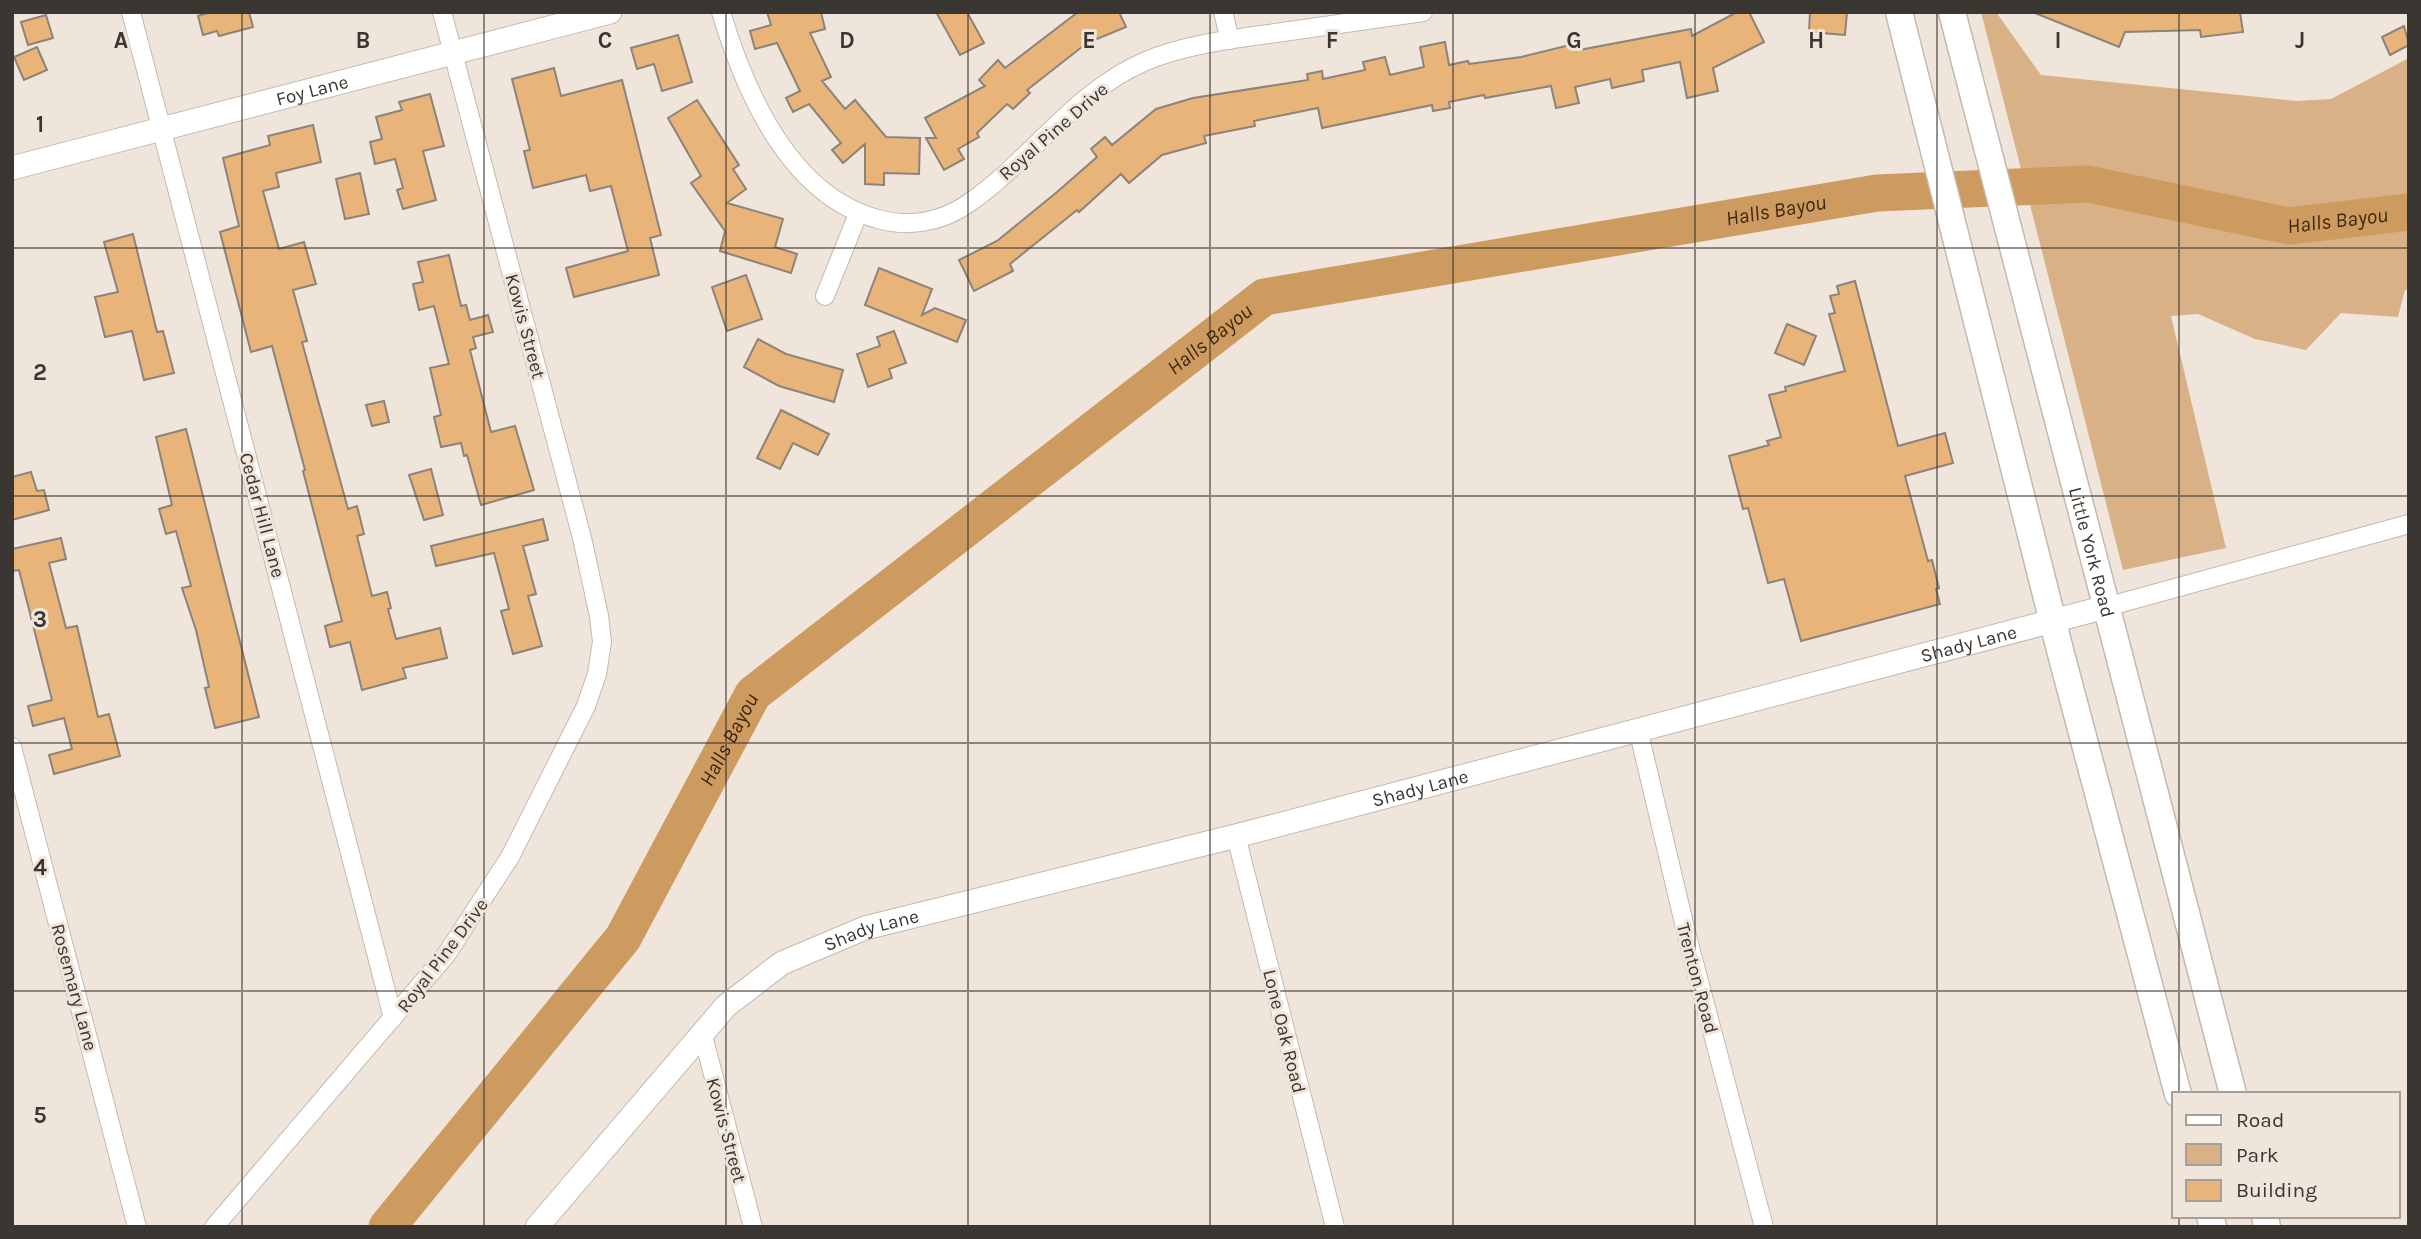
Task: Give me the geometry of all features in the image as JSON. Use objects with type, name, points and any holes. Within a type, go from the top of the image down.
[{"type":"main road","points":[[1899,12],[2053,620],[2177,1092]]},
{"type":"main road","name":"Little York Road","points":[[1952,12],[2232,1092]]},
{"type":"street","name":"Cedar Hill Lane","points":[[131,12],[393,1018]]},
{"type":"street","name":"Kowis Street","points":[[442,12],[582,538],[599,615],[602,642]]},
{"type":"street","name":"Foy Lane","points":[[12,168],[611,12]]},
{"type":"street","points":[[721,12],[742,73],[786,150],[808,177],[858,214],[825,296]]},
{"type":"street","points":[[1223,12],[1230,40]]},
{"type":"street","name":"Royal Pine Drive","points":[[858,214],[892,223],[914,223],[954,212],[986,190],[1107,82],[1147,61],[1230,40],[1423,12]]},
{"type":"street","name":"Shady Lane","points":[[537,1227],[726,1006],[782,963],[866,928],[1236,836],[2106,607],[2409,524]]},
{"type":"street","name":"Royal Pine Drive","points":[[214,1227],[446,956],[510,857],[586,706],[597,674],[602,642]]},
{"type":"street","name":"Trenton Road","points":[[1638,729],[1687,936],[1764,1227]]},
{"type":"street","name":"Rosemary Lane","points":[[12,747],[137,1227]]},
{"type":"street","name":"Lone Oak Road","points":[[1236,836],[1335,1227]]},
{"type":"street","name":"Kowis Street","points":[[702,1032],[753,1227]]},
{"type":"green space","points":[[1981,12],[1996,12],[2041,75],[2297,101],[2331,99],[2409,58],[2409,289],[2405,290],[2398,317],[2341,313],[2306,350],[2255,339],[2198,314],[2171,316],[2226,548],[2123,570]]},
{"type":"building","points":[[211,12],[249,12],[253,27],[219,36],[217,31],[203,35],[198,16]]},
{"type":"building","points":[[767,12],[821,12],[825,29],[810,33],[831,77],[822,81],[845,109],[855,100],[886,137],[920,138],[919,174],[884,173],[884,185],[865,184],[865,144],[843,163],[832,150],[841,143],[809,104],[793,112],[786,98],[800,91],[777,43],[755,49],[750,31],[771,25]]},
{"type":"building","points":[[936,12],[967,12],[984,43],[960,55]]},
{"type":"building","points":[[1078,12],[1119,12],[1126,27],[1087,43],[1027,90],[1030,93],[1013,109],[1007,104],[977,133],[979,137],[958,149],[964,159],[944,170],[926,138],[936,138],[925,118],[985,86],[979,80],[998,60],[1005,68]]},
{"type":"building","points":[[1737,12],[1749,12],[1764,42],[1713,68],[1718,91],[1687,98],[1680,62],[1642,70],[1644,81],[1612,88],[1610,79],[1575,87],[1579,103],[1556,108],[1551,86],[1449,102],[1450,108],[1433,111],[1432,105],[1322,128],[1318,108],[1254,121],[1255,126],[1204,136],[1206,143],[1162,155],[1129,183],[1121,174],[1079,212],[1077,210],[1010,264],[1013,271],[974,291],[959,260],[997,241],[1057,192],[1097,157],[1091,149],[1105,137],[1112,145],[1156,109],[1193,98],[1308,80],[1307,74],[1322,71],[1323,79],[1365,70],[1363,62],[1385,57],[1390,75],[1424,67],[1420,47],[1445,42],[1449,65],[1468,61],[1469,64],[1521,57],[1578,43],[1579,50],[1691,29],[1692,36]]},
{"type":"building","points":[[1810,12],[1847,12],[1845,35],[1809,32]]},
{"type":"building","points":[[2240,12],[2243,32],[2201,37],[2200,30],[2125,32],[2119,47],[2035,13]]},
{"type":"building","points":[[46,15],[53,38],[28,45],[21,22]]},
{"type":"building","points":[[2404,26],[2409,45],[2390,55],[2382,37]]},
{"type":"building","points":[[678,35],[692,82],[662,91],[654,64],[637,69],[631,48]]},
{"type":"building","points":[[37,47],[47,70],[24,80],[14,57]]},
{"type":"building","points":[[554,68],[561,96],[622,80],[661,235],[650,238],[659,275],[574,297],[566,268],[628,251],[611,186],[590,191],[586,175],[533,188],[524,151],[530,150],[512,79]]},
{"type":"building","points":[[430,94],[444,146],[423,151],[436,200],[403,209],[397,190],[403,188],[395,159],[375,164],[370,142],[382,139],[376,117],[402,110],[399,102]]},
{"type":"building","points":[[697,100],[739,165],[733,169],[746,189],[727,203],[783,219],[775,247],[797,254],[791,273],[720,251],[725,231],[691,183],[701,176],[668,118]]},
{"type":"building","points":[[313,125],[321,162],[276,173],[279,187],[263,191],[279,249],[304,242],[316,284],[293,290],[307,341],[302,342],[348,509],[357,506],[364,534],[357,536],[372,596],[387,592],[391,608],[388,609],[396,639],[440,628],[447,658],[403,668],[406,678],[362,690],[350,642],[330,647],[325,626],[342,621],[303,471],[305,470],[272,346],[251,352],[220,232],[239,226],[223,158],[270,145],[268,136]]},
{"type":"building","points":[[360,173],[369,214],[345,219],[336,179]]},
{"type":"building","points":[[133,234],[157,332],[163,331],[174,373],[144,380],[132,331],[105,337],[95,297],[118,292],[104,242]]},
{"type":"building","points":[[449,255],[461,306],[466,305],[470,320],[488,315],[493,332],[473,337],[476,348],[470,350],[491,432],[515,426],[534,490],[481,505],[461,443],[441,447],[434,417],[441,415],[430,368],[449,364],[434,306],[419,310],[413,284],[423,282],[418,262]]},
{"type":"building","points":[[879,268],[932,289],[922,315],[935,308],[966,320],[957,342],[865,305]]},
{"type":"building","points":[[746,275],[762,319],[727,331],[712,287]]},
{"type":"building","points":[[1855,281],[1898,446],[1945,433],[1953,463],[1905,476],[1928,561],[1932,560],[1940,604],[1801,641],[1784,579],[1768,583],[1748,508],[1743,509],[1729,456],[1769,445],[1767,441],[1781,437],[1769,395],[1786,391],[1785,387],[1845,371],[1829,314],[1835,313],[1830,296],[1839,294],[1837,286]]},
{"type":"building","points":[[1787,324],[1816,336],[1804,365],[1775,353]]},
{"type":"building","points":[[894,331],[906,363],[889,369],[892,378],[868,387],[857,354],[880,346],[877,337]]},
{"type":"building","points":[[758,339],[786,354],[843,370],[834,402],[779,386],[744,367]]},
{"type":"building","points":[[384,401],[389,422],[372,426],[366,405]]},
{"type":"building","points":[[781,410],[829,434],[818,455],[793,443],[780,469],[757,458]]},
{"type":"building","points":[[186,429],[259,717],[215,728],[205,688],[209,687],[196,630],[182,588],[191,586],[176,531],[166,534],[159,509],[172,505],[156,437]]},
{"type":"building","points":[[431,469],[443,515],[424,520],[409,475]]},
{"type":"building","points":[[31,472],[37,491],[44,490],[49,510],[12,520],[12,477]]},
{"type":"building","points":[[543,519],[548,540],[523,546],[536,594],[528,596],[542,646],[513,654],[501,611],[509,609],[494,553],[436,566],[431,546]]},
{"type":"building","points":[[61,538],[66,559],[49,563],[66,628],[77,626],[98,717],[109,714],[120,756],[54,774],[49,755],[72,749],[64,718],[33,726],[28,706],[52,700],[19,570],[12,571],[12,549]]},
{"type":"waterway","name":"Halls Bayou","points":[[387,1227],[623,938],[753,694],[1264,297],[1877,193],[2088,184],[2289,226],[2409,212]]}]
